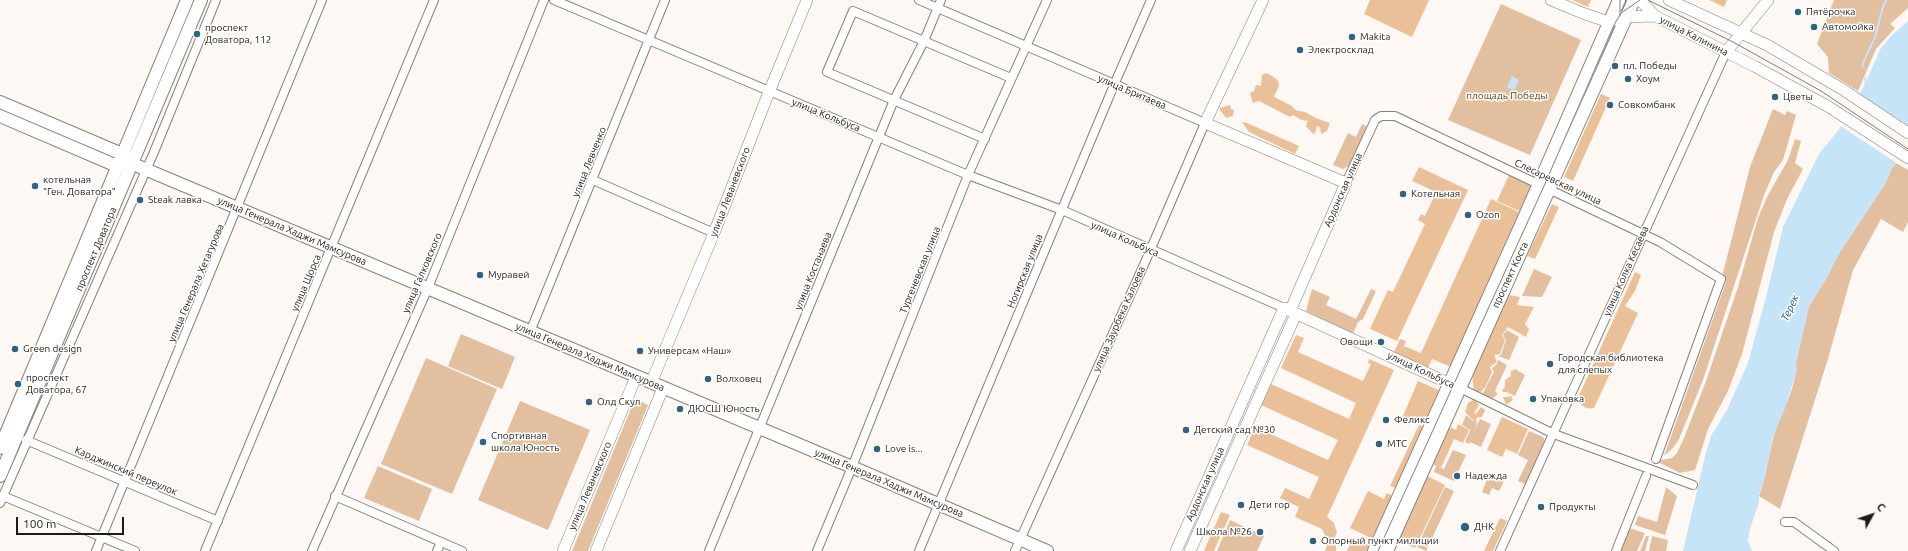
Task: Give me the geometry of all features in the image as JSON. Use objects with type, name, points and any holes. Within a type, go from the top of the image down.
[{"type":"main road","name":"проспект Доватора","points":[[0,448],[187,0]]},
{"type":"main road","name":"проспект Доватора","points":[[0,476],[201,0]]},
{"type":"main road","name":"проспект Коста","points":[[1386,551],[1538,184],[1619,0]]},
{"type":"main road","name":"проспект Коста","points":[[1374,551],[1550,189],[1629,7]]},
{"type":"main road","name":"улица Генерала Хаджи Мамсурова","points":[[0,102],[122,154],[133,164],[146,170],[940,504],[1047,551]]},
{"type":"main road","points":[[0,116],[117,166],[133,164]]},
{"type":"street","name":"проспект Доватора","points":[[1,499],[146,170],[216,0]]},
{"type":"street","name":"улица Генерала Хетагурова","points":[[96,551],[238,208],[322,0]]},
{"type":"street","name":"улица Щорса","points":[[205,551],[434,0]]},
{"type":"street","name":"улица Галковского","points":[[312,551],[428,288],[544,0]]},
{"type":"street","name":"улица Кольбуса","points":[[554,0],[769,92],[879,136],[968,176],[1062,210],[1290,311],[1454,386],[1554,434],[1693,485]]},
{"type":"street","name":"улица Левченко","points":[[530,332],[665,0]]},
{"type":"street","name":"улица Леваневского","points":[[651,383],[714,233],[807,0]]},
{"type":"street","name":"улица Бритаева","points":[[919,0],[939,4],[1114,85],[1346,183]]},
{"type":"street","name":"Тургеневская улица","points":[[817,551],[968,176],[1047,0]]},
{"type":"street","name":"Ногирская улица","points":[[919,551],[1151,0]]},
{"type":"street","name":"улица Заурбека Калоева","points":[[1015,551],[1150,250],[1205,123],[1264,0]]},
{"type":"street","points":[[1551,0],[1584,14],[1609,22]]},
{"type":"street","points":[[1640,0],[1655,16]]},
{"type":"street","name":"улица Калинина","points":[[1669,0],[1767,46],[1842,89],[1908,133]]},
{"type":"street","name":"улица Колка Кесаева","points":[[1500,551],[1554,434],[1642,234],[1726,52],[1768,0]]},
{"type":"street","name":"улица Костанаева","points":[[709,551],[894,100],[924,41],[939,4]]},
{"type":"street","name":"улица Калинина","points":[[1609,22],[1618,18],[1629,7],[1655,16],[1754,66],[1830,108],[1908,158]]},
{"type":"street","points":[[985,139],[827,72],[853,11],[1011,78]]},
{"type":"street","name":"Слесаревская улица","points":[[1381,116],[1395,116],[1550,189],[1660,242],[1721,279],[1656,459]]},
{"type":"street","name":"Ардонская улица","points":[[1190,551],[1290,311],[1346,183],[1375,120],[1381,116]]},
{"type":"street","points":[[593,180],[714,233]]},
{"type":"street","name":"Ардонская улица","points":[[1176,551],[1290,311]]},
{"type":"street","name":"улица Леваневского","points":[[563,551],[636,377]]},
{"type":"street","points":[[596,551],[664,388]]},
{"type":"street","name":"Карджинский переулок","points":[[26,440],[218,520]]},
{"type":"street","points":[[1616,551],[1646,476]]},
{"type":"street","points":[[336,496],[462,551]]},
{"type":"street","points":[[1,499],[135,551]]},
{"type":"street","points":[[1785,522],[1794,522],[1834,551]]},
{"type":"street","points":[[437,551],[441,542]]},
{"type":"green space","points":[[1834,0],[1908,0],[1908,8],[1890,24],[1895,28],[1876,49],[1858,91],[1829,73],[1828,57],[1817,44]]},
{"type":"green space","name":"площадь Победы","points":[[1501,4],[1581,40],[1530,155],[1448,120]]},
{"type":"green space","points":[[1773,109],[1785,115],[1787,111],[1796,115],[1783,160],[1774,172],[1764,195],[1703,380],[1679,439],[1673,448],[1664,456],[1726,282],[1723,273],[1750,167]]},
{"type":"green space","points":[[1362,124],[1370,128],[1350,165],[1343,169],[1333,165],[1348,133],[1356,137]]},
{"type":"green space","points":[[1795,139],[1801,141],[1795,163],[1803,169],[1787,199],[1774,232],[1742,354],[1728,391],[1708,429],[1695,470],[1680,473],[1656,461],[1672,458],[1677,453],[1684,438],[1706,381],[1738,287],[1758,218],[1768,195],[1788,160]]},
{"type":"green space","points":[[1896,163],[1908,170],[1908,222],[1903,232],[1881,219],[1853,270],[1827,362],[1780,509],[1759,496],[1771,446],[1794,381],[1796,362],[1809,306],[1826,279],[1838,255],[1885,184],[1892,168]]},
{"type":"green space","points":[[1534,269],[1552,277],[1542,297],[1522,296]]},
{"type":"green space","points":[[1312,289],[1330,297],[1326,305],[1356,319],[1371,289],[1376,291],[1363,319],[1358,322],[1353,334],[1306,311]]},
{"type":"green space","points":[[1507,330],[1519,337],[1509,360],[1498,356],[1501,355],[1506,340],[1503,335]]},
{"type":"green space","points":[[461,334],[515,357],[502,389],[448,366]]},
{"type":"green space","points":[[426,358],[497,389],[452,494],[381,464]]},
{"type":"green space","points":[[1498,360],[1507,365],[1495,391],[1498,394],[1492,399],[1488,399],[1483,393],[1494,372],[1492,368],[1497,364]]},
{"type":"green space","points":[[1515,369],[1525,375],[1515,396],[1504,391]]},
{"type":"green space","points":[[635,399],[648,405],[588,551],[572,551]]},
{"type":"green space","points":[[520,401],[590,430],[548,530],[478,500]]},
{"type":"green space","points":[[1466,415],[1477,424],[1474,432],[1480,419],[1491,424],[1481,447],[1470,442],[1469,444],[1465,442],[1470,430],[1462,425]]},
{"type":"green space","points":[[1529,431],[1543,437],[1546,443],[1522,496],[1520,495],[1525,484],[1518,481],[1528,460],[1518,455]]},
{"type":"green space","points":[[1453,450],[1466,455],[1454,481],[1434,472],[1436,466],[1444,469]]},
{"type":"green space","points":[[378,466],[432,489],[419,521],[364,498]]},
{"type":"green space","points":[[1489,475],[1504,481],[1499,491],[1492,488],[1489,495],[1482,492]]},
{"type":"green space","points":[[1445,487],[1454,491],[1426,551],[1417,547]]},
{"type":"green space","points":[[1666,487],[1677,496],[1665,535],[1635,525],[1638,516],[1657,522]]},
{"type":"green space","points":[[1230,520],[1264,536],[1257,551],[1217,551]]},
{"type":"green space","points":[[1629,528],[1645,533],[1637,551],[1618,551]]},
{"type":"green space","points":[[1646,536],[1649,536],[1645,551],[1640,551]]},
{"type":"green space","points":[[1652,536],[1668,540],[1666,551],[1649,551]]},
{"type":"shaded area","points":[[1370,0],[1429,0],[1412,37],[1364,14]]},
{"type":"shaded area","points":[[1572,0],[1591,0],[1588,7]]},
{"type":"shaded area","points":[[1709,0],[1727,0],[1724,7]]},
{"type":"shaded area","points":[[1266,73],[1277,79],[1279,84],[1274,96],[1276,98],[1292,106],[1295,110],[1305,112],[1330,123],[1327,131],[1321,134],[1320,127],[1317,126],[1315,134],[1312,133],[1306,126],[1308,121],[1301,120],[1293,115],[1290,117],[1259,101],[1253,103],[1250,93],[1254,91],[1256,85],[1261,86],[1262,75]]},
{"type":"shaded area","points":[[1601,94],[1610,98],[1573,181],[1564,177]]},
{"type":"shaded area","points":[[1230,105],[1231,109],[1234,110],[1233,116],[1226,118],[1220,108]]},
{"type":"shaded area","points":[[1242,122],[1299,146],[1295,154],[1249,132]]},
{"type":"shaded area","points":[[1419,167],[1468,190],[1397,341],[1370,329],[1388,290],[1393,292],[1425,224],[1418,220],[1421,214],[1425,216],[1436,192],[1412,181]]},
{"type":"shaded area","points":[[1509,175],[1536,188],[1524,213],[1497,201]]},
{"type":"shaded area","points":[[1491,199],[1521,213],[1451,367],[1432,359],[1428,368],[1394,352],[1400,339],[1406,341],[1404,346],[1421,353]]},
{"type":"shaded area","points":[[1552,204],[1559,207],[1535,259],[1527,256]]},
{"type":"shaded area","points":[[1635,272],[1641,275],[1635,291],[1625,306],[1638,313],[1594,408],[1586,408],[1577,400]]},
{"type":"shaded area","points":[[1509,295],[1520,297],[1517,305],[1534,307],[1525,324],[1529,329],[1526,337],[1508,327],[1502,335],[1505,340],[1500,354],[1494,355],[1497,362],[1490,367],[1492,372],[1486,386],[1479,394],[1474,392],[1472,375]]},
{"type":"shaded area","points":[[1296,335],[1304,338],[1298,352],[1363,381],[1371,364],[1368,363],[1369,359],[1394,370],[1327,517],[1334,523],[1337,533],[1334,538],[1336,551],[1325,551],[1328,542],[1322,529],[1295,517],[1299,507],[1280,498],[1285,488],[1309,499],[1319,477],[1247,445],[1255,427],[1328,460],[1338,440],[1261,405],[1271,384],[1349,419],[1356,403],[1281,368]]},
{"type":"shaded area","points":[[1516,369],[1518,376],[1513,382],[1514,389],[1510,392],[1503,392],[1502,390],[1505,387],[1505,380],[1511,376],[1511,371]]},
{"type":"shaded area","points":[[1418,381],[1443,392],[1428,425],[1403,416]]},
{"type":"shaded area","points":[[1511,396],[1513,400],[1506,405],[1503,397]]},
{"type":"shaded area","points":[[1473,400],[1479,405],[1474,413],[1476,414],[1481,407],[1485,410],[1482,417],[1476,418],[1477,424],[1465,412],[1468,403]]},
{"type":"shaded area","points":[[1502,417],[1528,429],[1517,454],[1506,449],[1502,457],[1487,450]]},
{"type":"shaded area","points":[[1458,424],[1469,430],[1463,443],[1454,439],[1441,468],[1432,464],[1449,427],[1456,430]]},
{"type":"shaded area","points":[[1419,425],[1426,428],[1399,489],[1390,486]]},
{"type":"shaded area","points":[[1427,476],[1445,485],[1415,548],[1398,540]]},
{"type":"shaded area","points":[[1368,491],[1384,499],[1387,493],[1395,497],[1375,540],[1350,528]]},
{"type":"shaded area","points":[[1221,512],[1230,515],[1214,551],[1204,551]]},
{"type":"shaded area","points":[[1500,518],[1507,521],[1493,551],[1484,551]]},
{"type":"shaded area","points":[[1353,538],[1373,547],[1371,551],[1347,551]]},
{"type":"water","name":"Терек","points":[[1908,21],[1908,147],[1892,168],[1885,184],[1838,255],[1826,279],[1809,306],[1796,362],[1797,370],[1784,411],[1773,436],[1764,481],[1759,494],[1759,502],[1750,529],[1748,541],[1752,551],[1683,551],[1706,452],[1712,434],[1727,410],[1748,363],[1783,227],[1819,154],[1840,128],[1863,88],[1881,48],[1891,36]]},
{"type":"water","points":[[1512,76],[1519,80],[1514,90],[1507,87]]},
{"type":"pier","points":[[1858,93],[1908,125],[1908,150],[1898,164],[1839,125]]},
{"type":"waterway","points":[[1862,67],[1875,37],[1886,0]]},
{"type":"waterway","points":[[1865,78],[1866,85]]},
{"type":"tram line","points":[[1620,0],[1620,16]]},
{"type":"tram line","points":[[1378,551],[1544,186],[1614,25],[1621,13],[1640,0]]},
{"type":"tram line","points":[[1648,0],[1733,42],[1821,91],[1908,149]]},
{"type":"place","name":"Пятёрочка","points":[[1798,12]]},
{"type":"place","name":"Автомойка","points":[[1814,27]]},
{"type":"place","name":"проспект Доватора, 112","points":[[197,34]]},
{"type":"place","name":"Makita","points":[[1352,37]]},
{"type":"place","name":"Электросклад","points":[[1300,50]]},
{"type":"place","name":"пл. Победы","points":[[1615,66]]},
{"type":"place","name":"Хоум","points":[[1628,79]]},
{"type":"place","name":"Цветы","points":[[1775,97]]},
{"type":"place","name":"Совкомбанк","points":[[1610,105]]},
{"type":"place","name":"котельная \"Ген. Доватора\"","points":[[35,186]]},
{"type":"place","name":"Котельная","points":[[1403,194]]},
{"type":"place","name":"Steak лавка","points":[[140,200]]},
{"type":"place","name":"Ozon","points":[[1468,215]]},
{"type":"place","name":"Муравей","points":[[480,275]]},
{"type":"place","name":"Овощи","points":[[1381,342]]},
{"type":"place","name":"Green design","points":[[15,349]]},
{"type":"place","name":"Универсам «Наш»","points":[[640,351]]},
{"type":"place","name":"Городская библиотека для слепых","points":[[1550,364]]},
{"type":"place","name":"Волховец","points":[[708,379]]},
{"type":"place","name":"проспект Доватора, 67","points":[[18,384]]},
{"type":"place","name":"Упаковка","points":[[1533,399]]},
{"type":"place","name":"Олд Скул","points":[[589,402]]},
{"type":"place","name":"ДЮСШ Юность","points":[[680,409]]},
{"type":"place","name":"Феликс","points":[[1386,420]]},
{"type":"place","name":"Детский сад №30","points":[[1186,430]]},
{"type":"place","name":"Спортивная школа Юность","points":[[483,442]]},
{"type":"place","name":"МТС","points":[[1379,444]]},
{"type":"place","name":"Love is...","points":[[877,449]]},
{"type":"place","name":"Надежда","points":[[1457,476]]},
{"type":"place","name":"Дети гор","points":[[1241,505]]},
{"type":"place","name":"Продукты","points":[[1541,507]]},
{"type":"place","name":"ДНК","points":[[1465,527]]},
{"type":"place","name":"Школа №26","points":[[1260,532]]},
{"type":"place","name":"Опорный пункт милиции","points":[[1313,541]]}]
